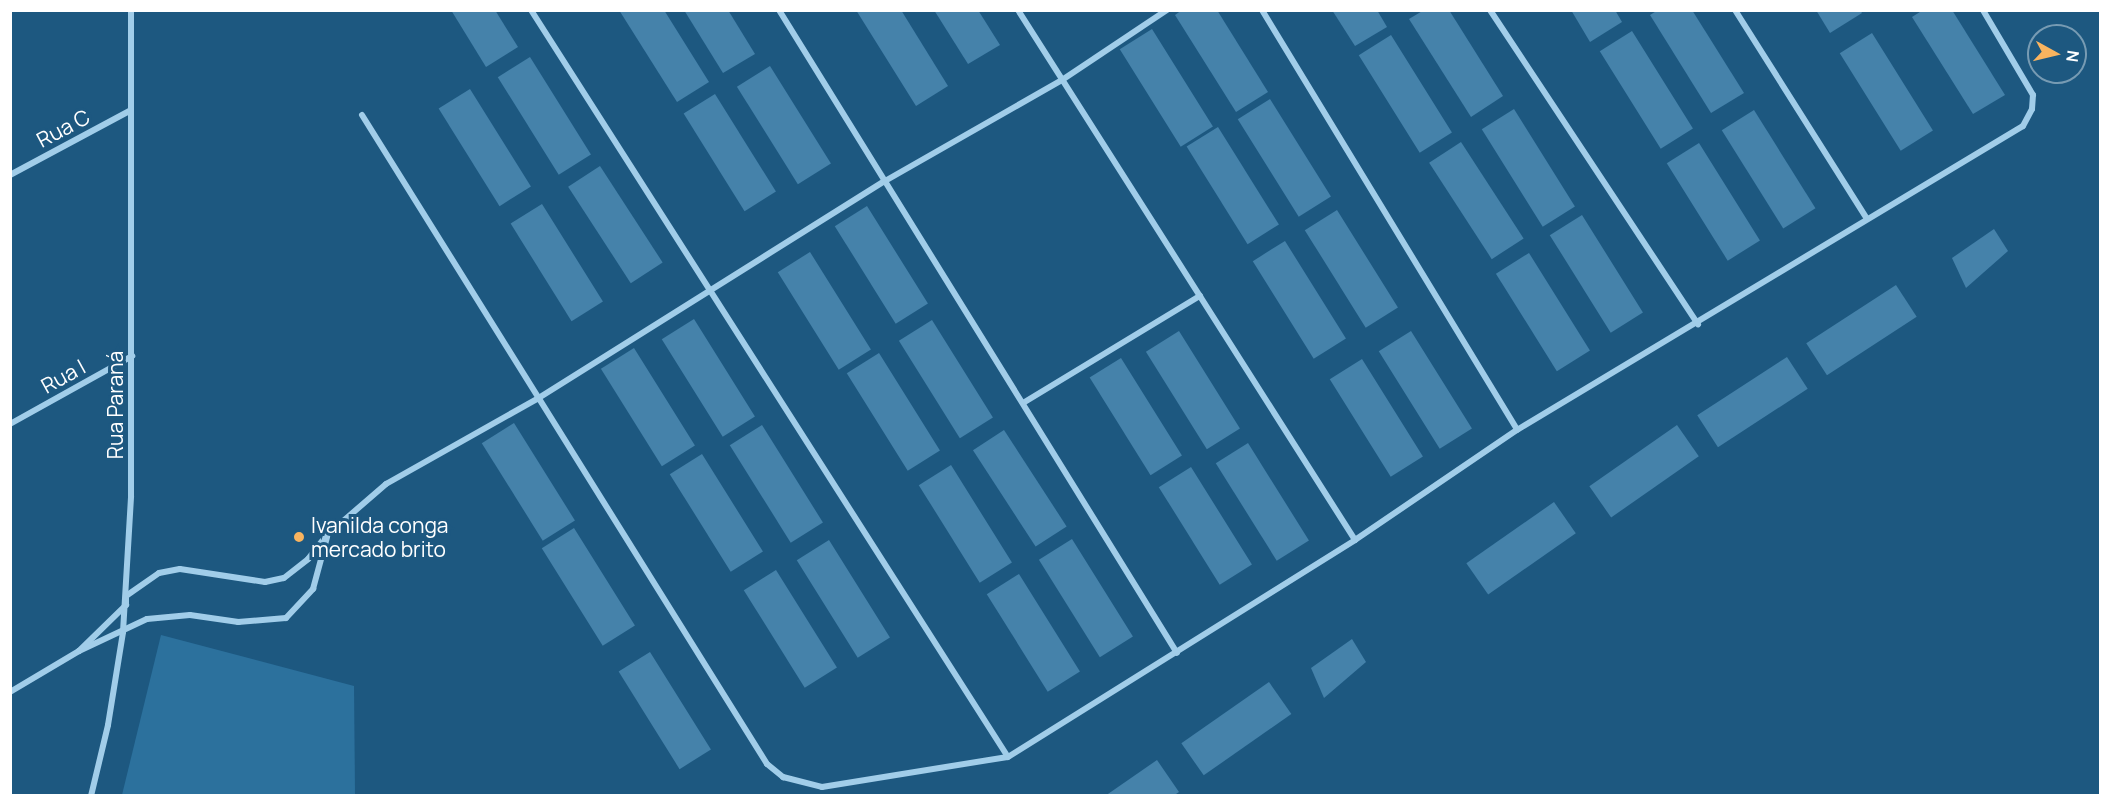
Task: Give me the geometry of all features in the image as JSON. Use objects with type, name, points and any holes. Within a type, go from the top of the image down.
[{"type":"street","name":"Rua Paraná","points":[[91,795],[108,725],[126,605],[132,356],[131,10]]},
{"type":"street","points":[[531,10],[713,291],[1008,757]]},
{"type":"street","points":[[779,10],[1177,653]]},
{"type":"street","points":[[1018,10],[1355,540]]},
{"type":"street","points":[[80,651],[126,605],[126,596],[159,573],[180,569],[275,582],[296,570],[327,535],[386,484],[537,399],[713,291],[885,181],[1062,80],[1167,10]]},
{"type":"street","points":[[1262,10],[1517,430]]},
{"type":"street","points":[[1490,10],[1698,324]]},
{"type":"street","points":[[1735,10],[1867,219]]},
{"type":"street","points":[[362,115],[537,399],[767,764],[783,777],[822,787],[1008,757],[1355,540],[1517,430],[1698,324],[2028,120],[2032,95],[1983,10]]},
{"type":"street","name":"Rua C","points":[[10,175],[131,110]]},
{"type":"street","points":[[1023,403],[1200,297]]},
{"type":"street","name":"Rua I","points":[[10,424],[132,356]]},
{"type":"street","points":[[10,692],[80,651],[147,619],[167,615],[238,622],[286,618],[313,589],[327,535]]},
{"type":"shaded area","points":[[161,635],[354,686],[355,795],[122,795]]},
{"type":"building","points":[[451,10],[495,10],[518,47],[486,67]]},
{"type":"building","points":[[619,10],[664,10],[709,82],[677,102]]},
{"type":"building","points":[[684,10],[728,10],[755,54],[723,73]]},
{"type":"building","points":[[856,10],[901,10],[948,86],[916,106]]},
{"type":"building","points":[[934,10],[978,10],[1000,45],[968,64]]},
{"type":"building","points":[[1182,10],[1217,10],[1268,92],[1236,112],[1175,15]]},
{"type":"building","points":[[1332,10],[1377,10],[1387,27],[1355,46]]},
{"type":"building","points":[[1424,10],[1449,10],[1503,96],[1471,117],[1409,19]]},
{"type":"building","points":[[1571,10],[1615,10],[1622,22],[1590,42]]},
{"type":"building","points":[[1658,10],[1692,10],[1744,93],[1711,113],[1650,15]]},
{"type":"building","points":[[1816,10],[1860,10],[1862,13],[1830,33]]},
{"type":"building","points":[[1923,10],[1952,10],[2005,95],[1973,114],[1912,17]]},
{"type":"building","points":[[1152,29],[1213,127],[1181,147],[1120,49]]},
{"type":"building","points":[[1632,31],[1693,129],[1661,149],[1600,51]]},
{"type":"building","points":[[1872,33],[1933,131],[1901,151],[1840,53]]},
{"type":"building","points":[[1391,35],[1452,133],[1420,153],[1359,55]]},
{"type":"building","points":[[530,57],[591,155],[559,175],[498,77]]},
{"type":"building","points":[[770,66],[831,164],[798,184],[737,87]]},
{"type":"building","points":[[470,89],[531,187],[500,206],[439,109]]},
{"type":"building","points":[[715,94],[776,192],[745,211],[684,114]]},
{"type":"building","points":[[1270,99],[1331,197],[1299,217],[1238,119]]},
{"type":"building","points":[[1514,109],[1575,207],[1543,227],[1482,129]]},
{"type":"building","points":[[1754,110],[1815,208],[1783,229],[1722,130]]},
{"type":"building","points":[[1218,127],[1279,225],[1248,244],[1187,147]]},
{"type":"building","points":[[1461,142],[1524,238],[1492,259],[1429,163]]},
{"type":"building","points":[[1699,143],[1760,241],[1728,261],[1667,163]]},
{"type":"building","points":[[600,166],[663,262],[631,283],[568,187]]},
{"type":"building","points":[[542,204],[603,302],[572,321],[511,224]]},
{"type":"building","points":[[867,206],[928,304],[896,324],[835,226]]},
{"type":"building","points":[[1337,210],[1398,308],[1366,328],[1305,230]]},
{"type":"building","points":[[1582,215],[1643,313],[1611,333],[1550,235]]},
{"type":"building","points":[[1994,229],[2008,251],[1966,288],[1952,258]]},
{"type":"building","points":[[1285,241],[1346,339],[1314,359],[1253,261]]},
{"type":"building","points":[[810,252],[871,350],[839,370],[778,272]]},
{"type":"building","points":[[1529,253],[1590,351],[1557,371],[1496,274]]},
{"type":"building","points":[[1896,285],[1917,317],[1827,375],[1806,343]]},
{"type":"building","points":[[694,319],[755,417],[723,437],[662,339]]},
{"type":"building","points":[[932,320],[993,418],[960,438],[899,341]]},
{"type":"building","points":[[1179,331],[1240,429],[1207,449],[1146,352]]},
{"type":"building","points":[[1411,331],[1472,429],[1440,449],[1379,351]]},
{"type":"building","points":[[634,348],[695,446],[662,466],[601,369]]},
{"type":"building","points":[[879,353],[940,451],[908,471],[847,373]]},
{"type":"building","points":[[1787,357],[1808,389],[1718,447],[1697,415]]},
{"type":"building","points":[[1121,358],[1182,456],[1151,475],[1090,378]]},
{"type":"building","points":[[1362,359],[1423,457],[1391,477],[1330,379]]},
{"type":"building","points":[[514,423],[575,521],[543,541],[482,443]]},
{"type":"building","points":[[762,425],[823,523],[791,543],[730,445]]},
{"type":"building","points":[[1677,425],[1699,456],[1611,518],[1589,486]]},
{"type":"building","points":[[1004,430],[1067,526],[1036,547],[973,450]]},
{"type":"building","points":[[1248,443],[1309,541],[1277,561],[1216,463]]},
{"type":"building","points":[[702,454],[763,552],[731,572],[670,474]]},
{"type":"building","points":[[951,465],[1012,563],[980,583],[919,485]]},
{"type":"building","points":[[1191,467],[1252,565],[1220,585],[1159,487]]},
{"type":"building","points":[[1554,502],[1576,533],[1488,595],[1466,563]]},
{"type":"building","points":[[574,528],[635,626],[603,646],[542,548]]},
{"type":"building","points":[[1072,539],[1133,637],[1100,657],[1039,560]]},
{"type":"building","points":[[829,540],[890,638],[858,658],[797,560]]},
{"type":"building","points":[[776,570],[837,668],[805,688],[744,590]]},
{"type":"building","points":[[1019,574],[1080,672],[1048,692],[987,594]]},
{"type":"building","points":[[1352,639],[1366,662],[1324,698],[1311,668]]},
{"type":"building","points":[[650,652],[711,750],[680,769],[619,672]]},
{"type":"building","points":[[1269,682],[1291,714],[1204,775],[1181,743]]},
{"type":"building","points":[[1157,760],[1179,792],[1173,796],[1105,796]]},
{"type":"place","name":"Ivanilda conga mercado brito","points":[[299,537]]}]
